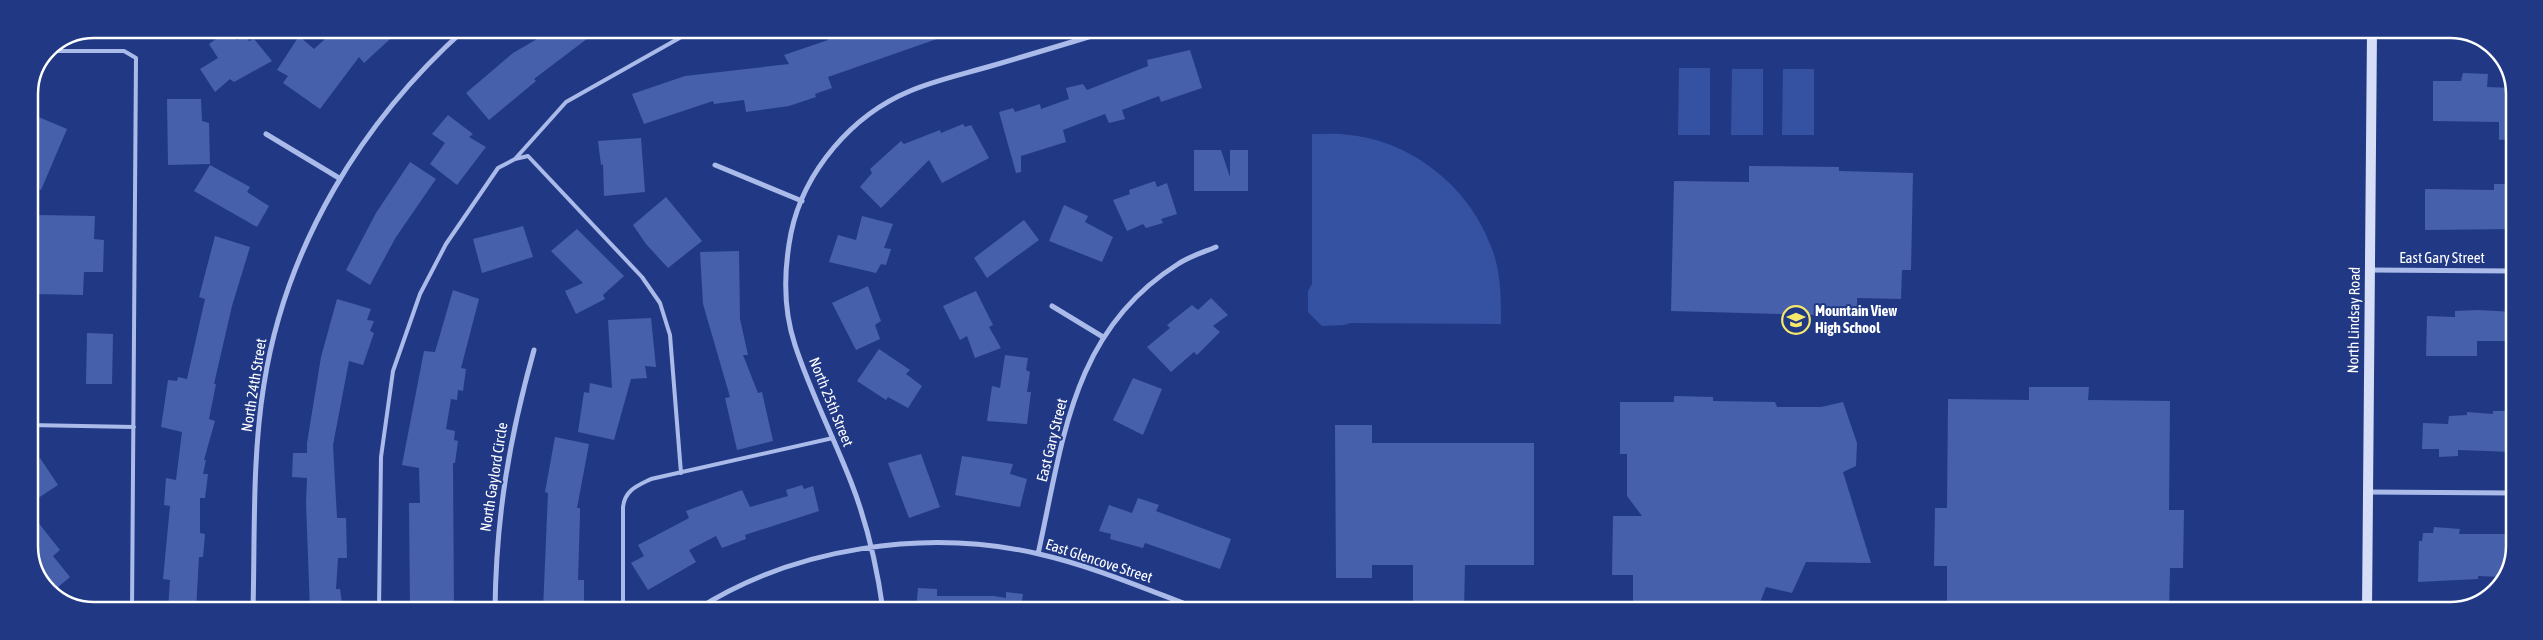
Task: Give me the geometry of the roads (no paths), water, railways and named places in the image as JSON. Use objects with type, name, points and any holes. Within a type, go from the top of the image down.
[{"type":"main road","name":"North Lindsay Road","points":[[2367,602],[2372,38]]},
{"type":"street","name":"North 25th Street","points":[[882,602],[872,548],[854,490],[794,343],[788,320],[786,272],[788,246],[793,223],[802,201],[824,161],[838,143],[854,126],[891,100],[932,84],[1084,38]]},
{"type":"street","name":"North 24th Street","points":[[253,602],[255,480],[260,417],[266,374],[282,308],[293,277],[310,236],[339,178],[388,109],[454,40]]},
{"type":"street","points":[[266,134],[339,178]]},
{"type":"street","points":[[715,165],[802,201]]},
{"type":"street","name":"East Gary Street","points":[[1038,554],[1073,401],[1086,367],[1103,337],[1132,301],[1162,275],[1180,262],[1216,247]]},
{"type":"street","name":"East Gary Street","points":[[2370,270],[2505,271]]},
{"type":"street","points":[[1052,306],[1103,337]]},
{"type":"street","name":"North Gaylord Circle","points":[[495,602],[496,544],[502,486],[518,407],[534,350]]},
{"type":"street","points":[[2368,492],[2506,493]]},
{"type":"street","name":"East Glencove Street","points":[[712,602],[780,571],[825,557],[872,548],[957,544],[1038,554],[1091,569],[1182,602]]},
{"type":"lane","points":[[515,159],[566,102],[679,38]]},
{"type":"lane","points":[[58,51],[124,51],[136,58],[132,602]]},
{"type":"lane","points":[[379,602],[380,457],[394,371],[420,294],[446,244],[498,168],[515,159],[528,156],[642,276],[660,303],[670,335],[681,473]]},
{"type":"lane","points":[[38,424],[134,427]]},
{"type":"lane","points":[[623,602],[624,497],[633,488],[651,479],[833,438]]},
{"type":"place","name":"Mountain View High School","points":[[1796,320]]}]
